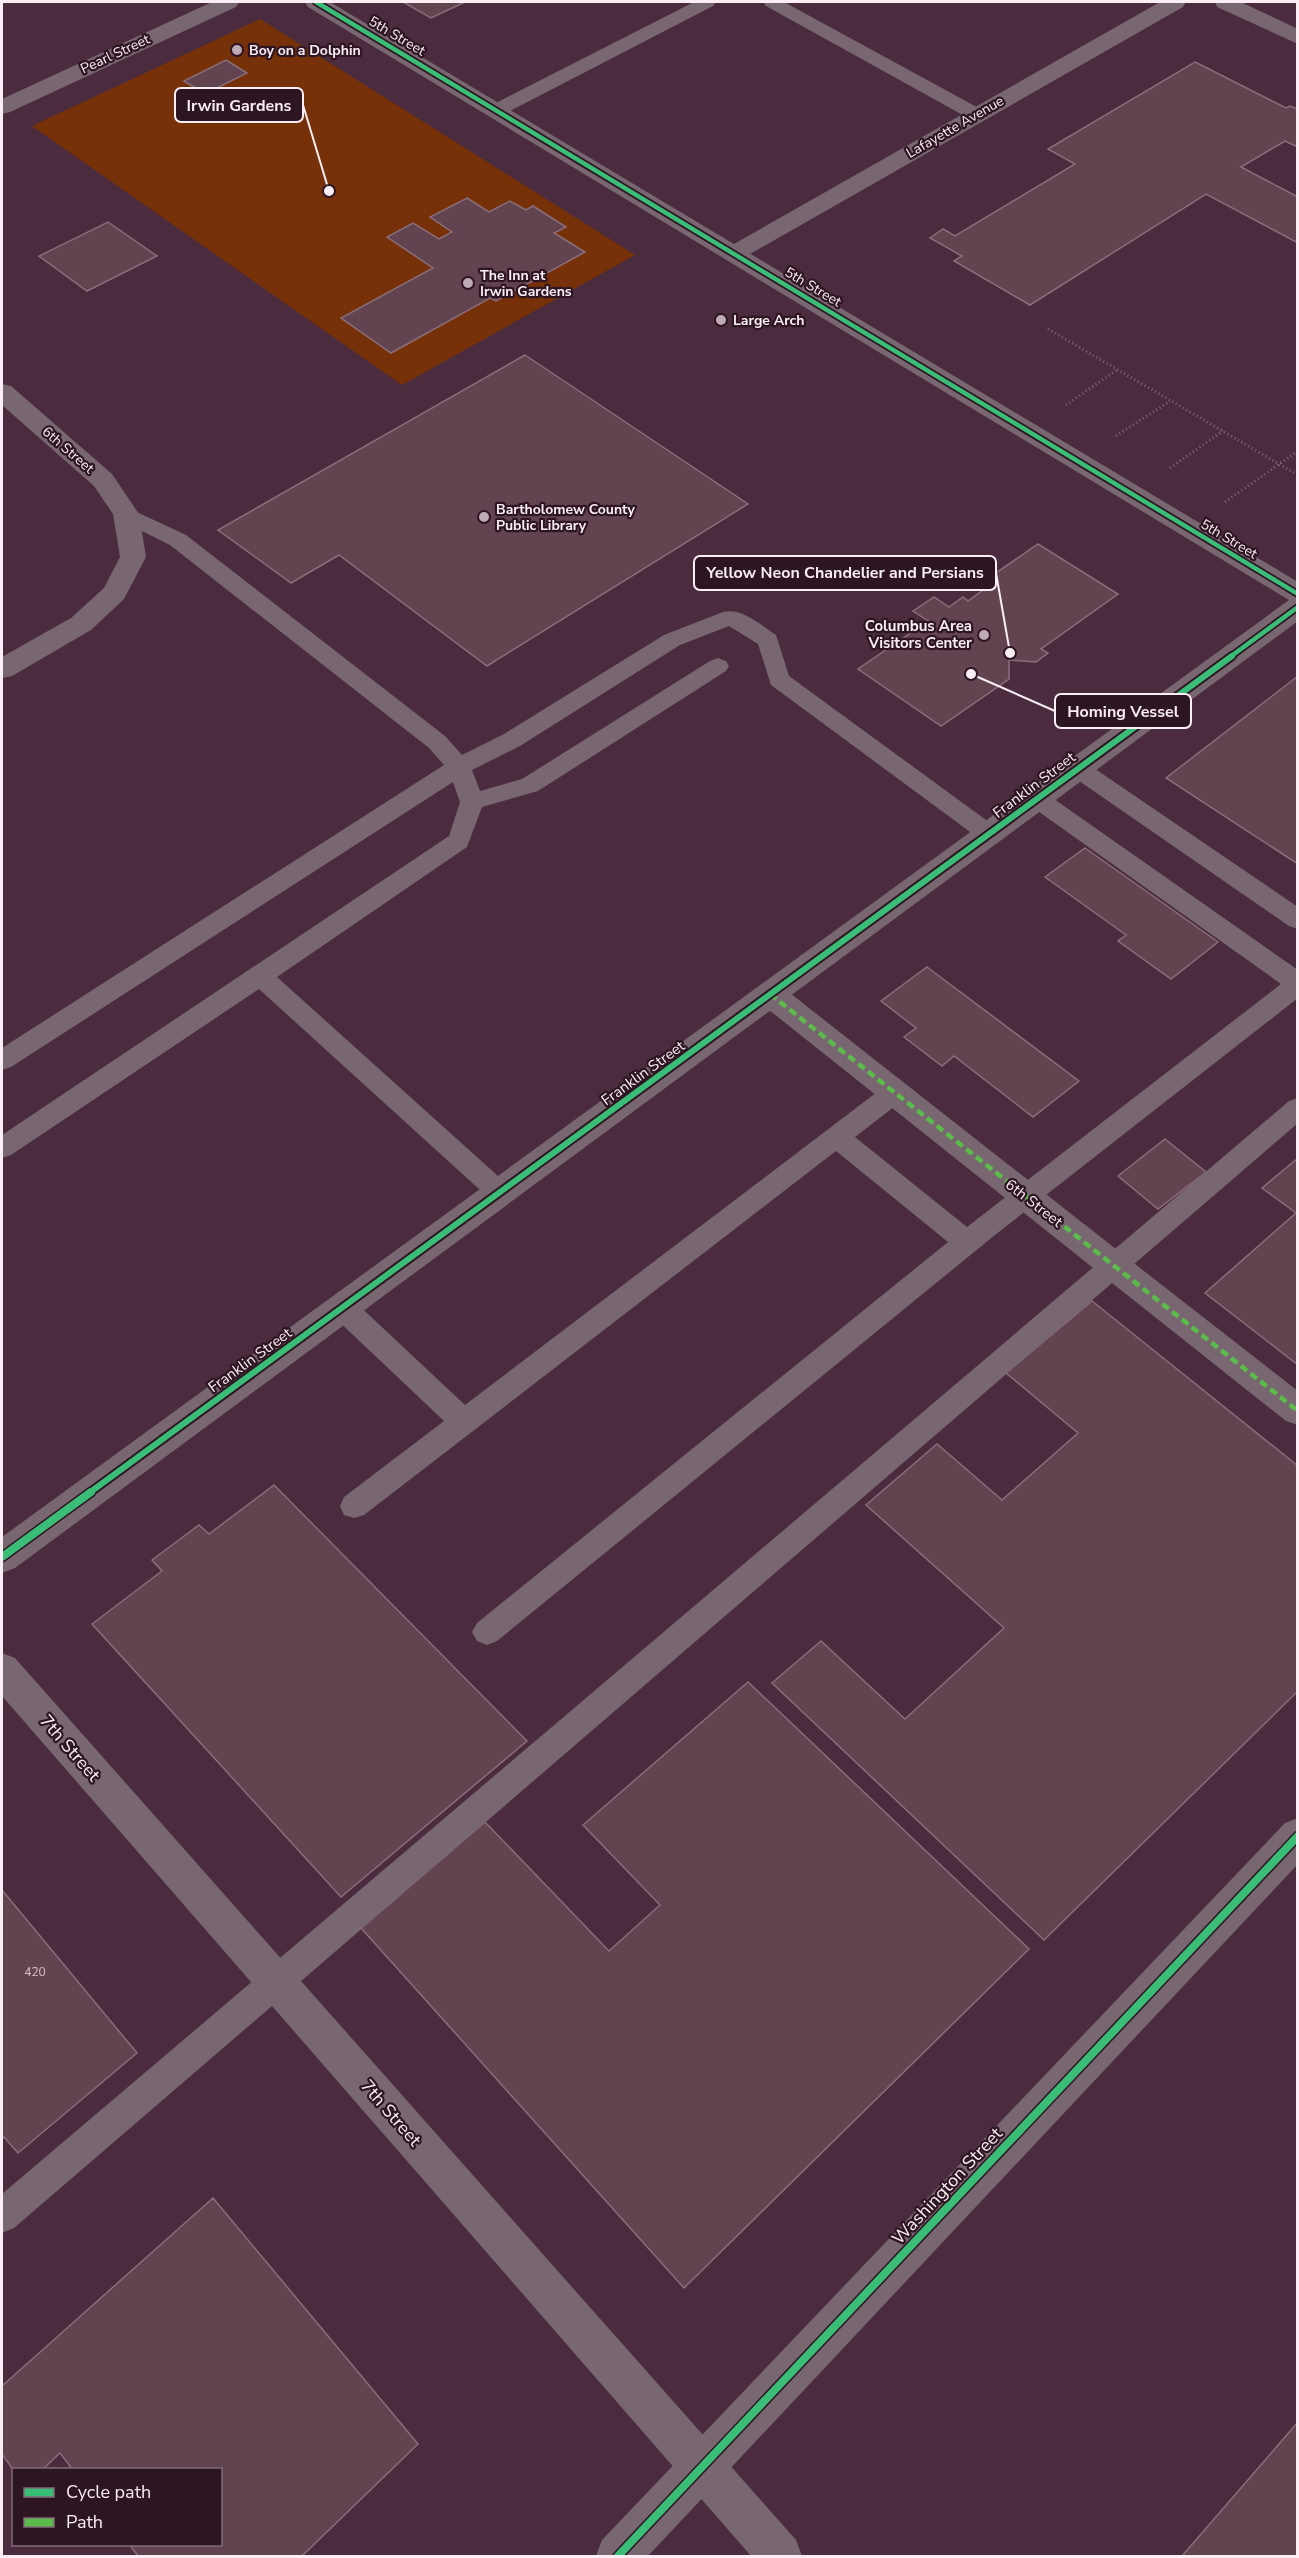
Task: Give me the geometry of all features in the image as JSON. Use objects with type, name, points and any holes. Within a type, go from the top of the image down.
[{"type":"street","name":"Pearl Street","points":[[2,107],[228,2]]},
{"type":"street","name":"5th Street","points":[[316,2],[1298,594]]},
{"type":"street","name":"Lafayette Avenue","points":[[735,253],[1175,2]]},
{"type":"street","points":[[1225,2],[1298,38]]},
{"type":"street","name":"6th Street","points":[[2,392],[103,480],[126,514]]},
{"type":"street","points":[[2,669],[81,624],[115,593],[133,557],[126,514]]},
{"type":"street","name":"Franklin Street","points":[[2,1557],[1298,607]]},
{"type":"street","name":"6th Street","points":[[770,994],[1298,1411]]},
{"type":"street","name":"7th Street","points":[[2,1670],[780,2556]]},
{"type":"street","name":"Washington Street","points":[[618,2556],[703,2469],[1298,1836]]},
{"type":"lane","points":[[497,110],[707,2]]},
{"type":"lane","points":[[772,2],[977,115]]},
{"type":"lane","points":[[2,1148],[459,841],[472,802],[459,767],[437,742],[178,540],[126,514]]},
{"type":"lane","points":[[2,1060],[459,767],[512,740],[672,640],[731,617],[768,640],[779,680],[989,834]]},
{"type":"lane","points":[[472,802],[530,785],[718,666]]},
{"type":"lane","points":[[1077,768],[1298,920]]},
{"type":"lane","points":[[487,1632],[1025,1196],[1298,984],[1036,798]]},
{"type":"lane","points":[[260,976],[500,1192]]},
{"type":"lane","points":[[354,1506],[894,1093]]},
{"type":"lane","points":[[2,2216],[1298,1108]]},
{"type":"lane","points":[[837,1137],[968,1243]]},
{"type":"lane","points":[[342,1307],[464,1422]]},
{"type":"path","points":[[1048,329],[1298,475]]},
{"type":"path","points":[[1063,406],[1117,370]]},
{"type":"path","points":[[1115,437],[1170,401]]},
{"type":"path","points":[[1169,469],[1223,431]]},
{"type":"path","points":[[1225,502],[1298,451]]},
{"type":"shaded area","points":[[260,19],[635,255],[402,385],[32,126]]},
{"type":"building","points":[[403,2],[465,2],[431,18]]},
{"type":"building","points":[[226,60],[247,73],[205,94],[184,81]]},
{"type":"building","points":[[1195,62],[1286,108],[1290,106],[1298,109],[1298,147],[1285,141],[1241,167],[1298,197],[1298,243],[1206,194],[1030,305],[954,261],[962,256],[930,238],[943,229],[955,236],[1075,164],[1048,149]]},
{"type":"building","name":"The Inn at Irwin Gardens","points":[[467,198],[489,212],[510,201],[526,210],[533,206],[566,227],[554,233],[585,252],[496,301],[490,298],[391,353],[341,318],[433,268],[387,237],[413,223],[439,239],[452,232],[430,217]]},
{"type":"building","points":[[108,222],[157,256],[87,291],[39,256]]},
{"type":"building","name":"Bartholomew County Public Library","points":[[525,355],[748,504],[487,666],[339,555],[291,583],[218,530]]},
{"type":"building","name":"Columbus Area Visitors Center","points":[[1038,544],[1118,594],[1041,649],[1048,653],[1036,662],[1009,660],[1009,679],[941,726],[858,669],[928,621],[913,611],[934,597],[949,607],[963,597],[968,601],[983,590],[977,586]]},
{"type":"building","points":[[1298,676],[1298,864],[1166,778]]},
{"type":"building","points":[[1085,848],[1218,942],[1171,979],[1118,941],[1126,935],[1045,877]]},
{"type":"building","points":[[927,967],[1079,1081],[1033,1117],[954,1056],[942,1066],[904,1037],[916,1028],[881,1001]]},
{"type":"building","points":[[1165,1139],[1206,1172],[1158,1209],[1118,1176]]},
{"type":"building","points":[[1298,1158],[1298,1365],[1205,1293],[1296,1213],[1262,1188]]},
{"type":"building","points":[[1092,1301],[1298,1466],[1298,1691],[1044,1940],[772,1683],[821,1641],[905,1719],[1004,1628],[866,1505],[937,1444],[1002,1500],[1078,1433],[1006,1373]]},
{"type":"building","points":[[274,1485],[527,1741],[341,1897],[92,1624],[162,1571],[152,1560],[199,1525],[209,1534]]},
{"type":"building","points":[[748,1682],[1029,1949],[684,2288],[361,1928],[485,1822],[609,1951],[660,1905],[583,1825]]},
{"type":"building","points":[[2,1890],[137,2053],[18,2153],[4,2137],[2,2139]]},
{"type":"building","points":[[213,2198],[418,2444],[302,2556],[138,2556],[130,2546],[222,2546],[222,2468],[71,2468],[60,2453],[44,2468],[12,2468],[2,2454],[2,2386]]},
{"type":"building","points":[[1298,2422],[1298,2556],[1182,2556]]},
{"type":"marked path","points":[[770,994],[1298,1411]]},
{"type":"cycle path","points":[[316,2],[1298,594]]},
{"type":"cycle path","points":[[2,1557],[1298,607]]},
{"type":"cycle path","points":[[618,2556],[1298,1836]]},
{"type":"place","name":"Boy on a Dolphin","points":[[237,50]]},
{"type":"place","name":"Irwin Gardens","points":[[329,191]]},
{"type":"place","name":"The Inn at Irwin Gardens","points":[[468,283]]},
{"type":"place","name":"Large Arch","points":[[721,320]]},
{"type":"place","name":"Bartholomew County Public Library","points":[[484,517]]},
{"type":"place","name":"Columbus Area Visitors Center","points":[[984,635]]},
{"type":"place","name":"Yellow Neon Chandelier and Persians","points":[[1010,653]]},
{"type":"place","name":"Homing Vessel","points":[[971,674]]}]
